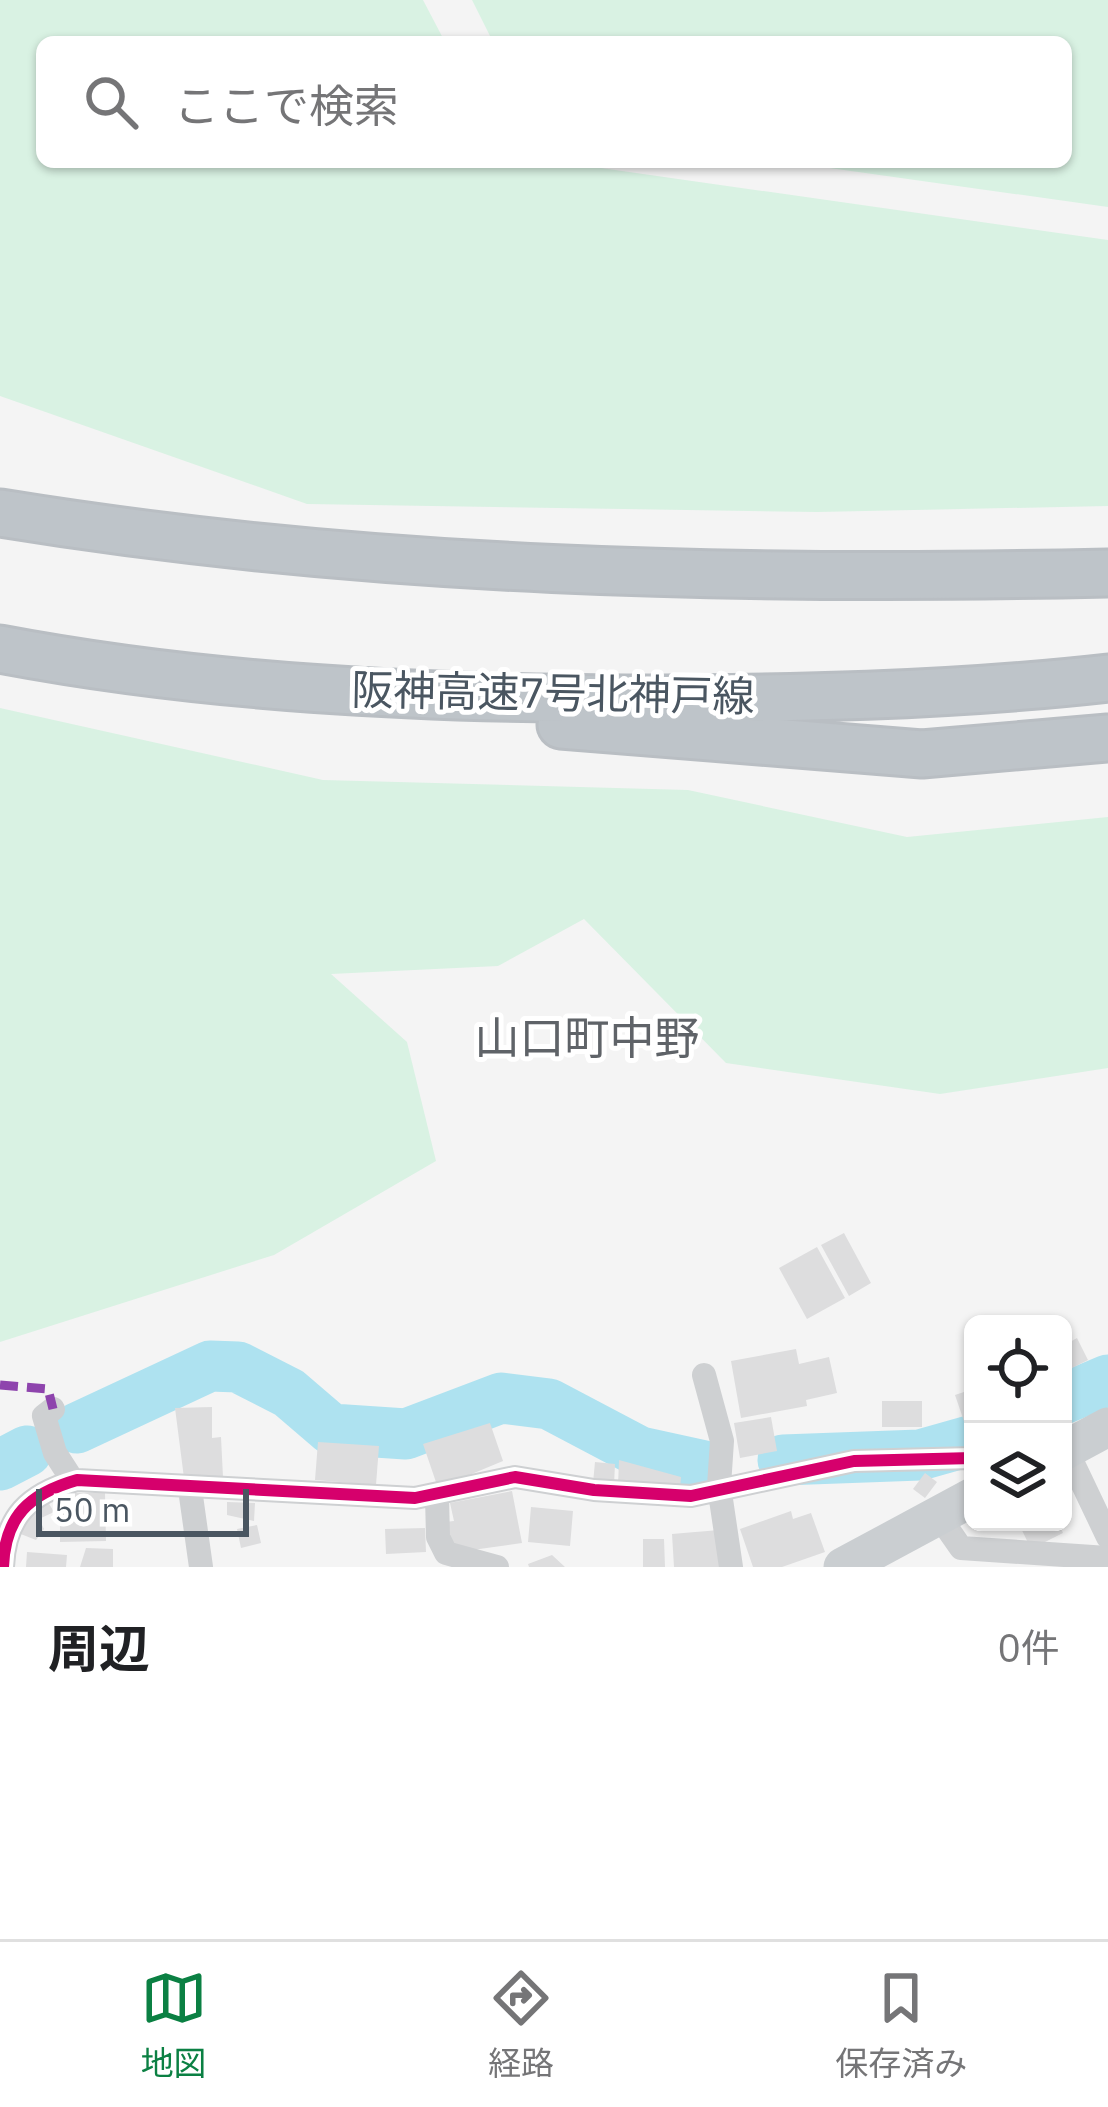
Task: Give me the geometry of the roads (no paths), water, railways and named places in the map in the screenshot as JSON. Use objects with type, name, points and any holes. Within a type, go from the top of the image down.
[{"type":"highway","points":[[0,513],[185,540],[455,566],[720,576],[995,575],[1108,569]]},
{"type":"highway","name":"阪神高速7号北神戸線","points":[[0,649],[88,665],[386,693],[569,698],[890,696],[1108,678]]},
{"type":"highway","points":[[88,665],[222,692],[357,709],[876,753],[1108,738]]},
{"type":"main road","points":[[1072,1446],[1108,1427]]},
{"type":"main road","points":[[844,1567],[956,1507]]},
{"type":"street","points":[[704,1375],[722,1442],[719,1486],[730,1567]]},
{"type":"street","points":[[53,1409],[44,1416],[45,1428],[73,1481]]},
{"type":"street","points":[[3,1567],[3,1540],[12,1515],[50,1489],[73,1481],[437,1497],[515,1478],[594,1490],[691,1496],[719,1486],[854,1461],[964,1458]]},
{"type":"street","points":[[1072,1466],[1108,1537]]},
{"type":"street","points":[[190,1489],[201,1567]]},
{"type":"street","points":[[437,1497],[438,1537],[446,1553],[497,1567]]},
{"type":"street","points":[[956,1507],[962,1548],[1108,1558]]},
{"type":"waterway","points":[[77,1428],[210,1366],[238,1367],[289,1393],[331,1429],[406,1434],[501,1398],[549,1404],[640,1452],[704,1466]]},
{"type":"waterway","points":[[1072,1395],[1108,1380]]},
{"type":"waterway","points":[[783,1460],[920,1455],[964,1443]]},
{"type":"waterway","points":[[0,1465],[27,1451]]},
{"type":"district","name":"山口町中野","points":[[587,1038]]}]
